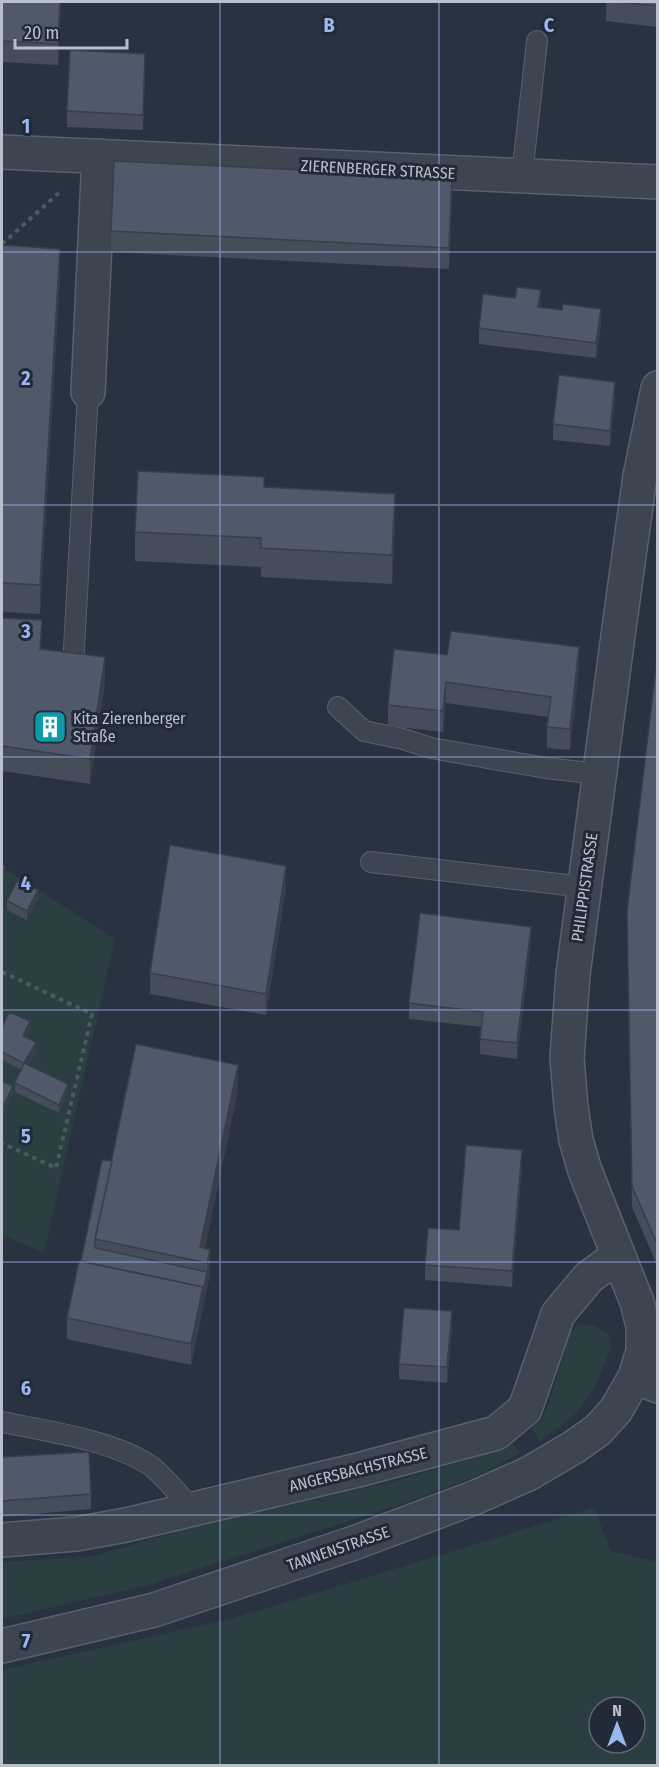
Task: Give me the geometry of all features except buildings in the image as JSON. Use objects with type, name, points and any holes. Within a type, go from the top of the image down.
[{"type":"street","name":"ZIERENBERGER STRASSE","points":[[2,152],[657,182]]},
{"type":"street","points":[[88,392],[99,156]]},
{"type":"street","name":"PHILIPPISTRASSE","points":[[646,1382],[643,1326],[637,1302],[585,1171],[576,1140],[567,1058],[569,1016],[599,774],[640,476],[652,444],[657,388]]},
{"type":"street","name":"ANGERSBACHSTRASSE","points":[[2,1540],[86,1532],[358,1470],[496,1433],[525,1409],[558,1314],[589,1277],[618,1256]]},
{"type":"street","name":"TANNENSTRASSE","points":[[2,1646],[154,1610],[354,1543],[476,1497],[528,1474],[574,1447],[598,1430],[646,1382]]},
{"type":"lane","points":[[522,176],[537,41]]},
{"type":"lane","points":[[73,666],[88,392]]},
{"type":"lane","points":[[338,707],[364,731],[403,739],[431,748],[546,768],[599,774]]},
{"type":"lane","points":[[371,862],[584,887]]},
{"type":"lane","points":[[2,1422],[52,1432],[125,1453],[150,1466],[192,1509]]},
{"type":"path","points":[[2,244],[99,156]]},
{"type":"path","points":[[2,972],[92,1014],[56,1168],[2,1143]]},
{"type":"green space","points":[[2,867],[115,939],[44,1253],[2,1235]]},
{"type":"green space","points":[[579,1324],[596,1326],[609,1335],[611,1348],[594,1389],[571,1419],[540,1441],[531,1428],[542,1418],[549,1404],[570,1332]]},
{"type":"green space","points":[[512,1442],[520,1453],[482,1474],[402,1504],[148,1585],[2,1619],[2,1562],[94,1556],[186,1529],[395,1481],[475,1458]]},
{"type":"green space","points":[[594,1508],[611,1551],[657,1562],[657,1765],[2,1765],[2,1670],[234,1618]]},
{"type":"place","name":"Kita Zierenberger Straße","points":[[50,727]]}]
